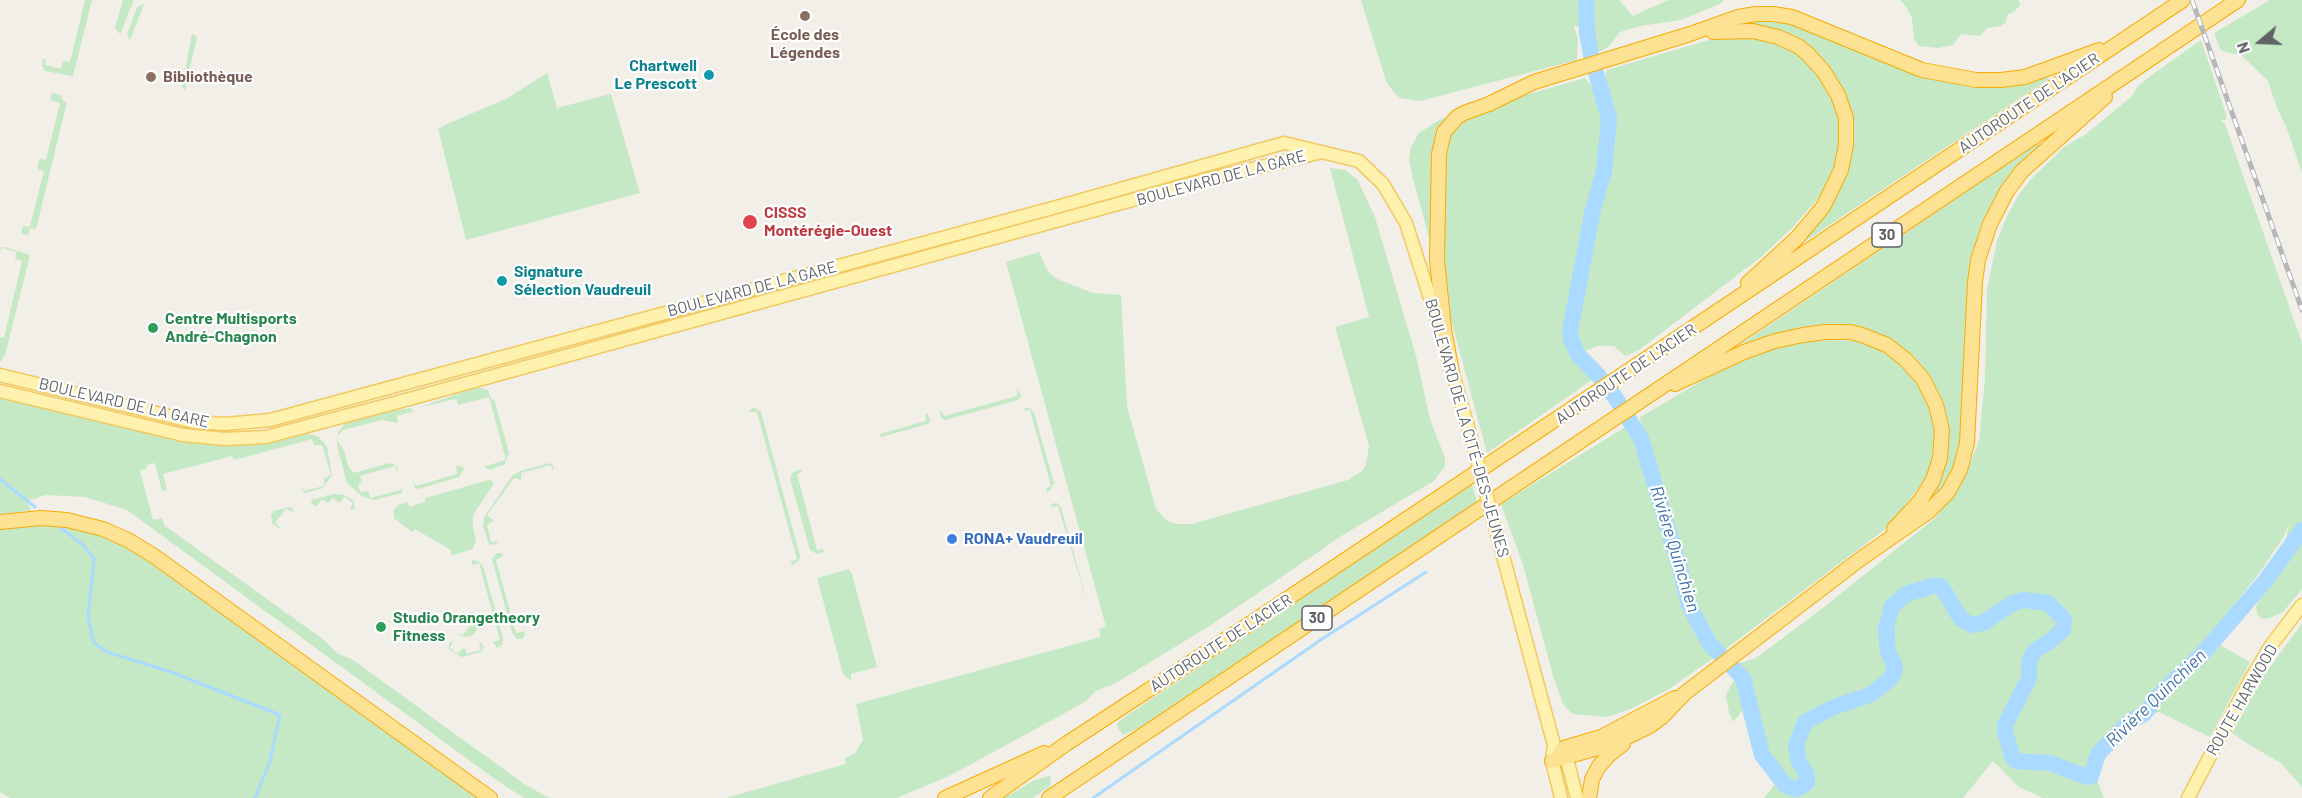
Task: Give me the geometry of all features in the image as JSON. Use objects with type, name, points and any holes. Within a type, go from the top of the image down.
[{"type":"highway","name":"AUTOROUTE DE L'ACIER","points":[[1066,744],[1264,615],[2183,0]]},
{"type":"highway","name":"AUTOROUTE DE L'ACIER","points":[[1174,715],[1419,548],[2238,0]]},
{"type":"highway","points":[[1452,372],[1444,329],[1437,245],[1439,154],[1444,132],[1457,117],[1464,113],[1489,104],[1534,82],[1738,17],[1764,14],[1783,15],[1805,22],[1922,70],[1987,80],[2014,79],[2038,73],[2124,40]]},
{"type":"highway","points":[[1690,34],[1753,30],[1789,41],[1808,54],[1824,72],[1838,95],[1846,118],[1846,145],[1841,170],[1823,207],[1797,238],[1719,311]]},
{"type":"highway","points":[[1589,798],[1592,779],[1604,760],[1662,717],[1685,693],[1859,560],[1934,507],[1948,492],[1965,456],[1974,282],[1983,242],[1997,208],[2013,182],[2030,163],[2137,67]]},
{"type":"highway","points":[[1634,404],[1744,352],[1775,341],[1803,335],[1850,332],[1873,339],[1897,352],[1916,370],[1936,405],[1942,429],[1940,458],[1933,480],[1920,501],[1903,520],[1859,560]]},
{"type":"highway","points":[[0,522],[27,518],[55,518],[93,526],[128,540],[154,556],[490,798]]},
{"type":"highway","points":[[1552,761],[1561,750],[1601,737],[1685,693]]},
{"type":"highway","points":[[1049,798],[1174,715]]},
{"type":"highway","points":[[1059,798],[1174,715]]},
{"type":"highway","points":[[1561,750],[1615,743],[1638,733]]},
{"type":"highway","points":[[945,798],[1066,744]]},
{"type":"highway","points":[[990,798],[1066,744]]},
{"type":"main road","name":"BOULEVARD DE LA GARE","points":[[0,375],[194,422],[225,424],[270,420],[1060,206],[1284,142],[1325,151]]},
{"type":"main road","name":"BOULEVARD DE LA CITÉ-DES-JEUNES","points":[[1325,151],[1359,161],[1383,184],[1399,209],[1418,258],[1496,530],[1577,798]]},
{"type":"main road","name":"BOULEVARD DE LA GARE","points":[[0,391],[183,435],[225,440],[266,436],[402,401],[1216,177],[1325,151]]},
{"type":"main road","name":"ROUTE HARWOOD","points":[[2188,798],[2254,674],[2276,639],[2302,605]]},
{"type":"main road","points":[[1552,761],[1561,798]]},
{"type":"green space","points":[[85,0],[92,0],[73,76],[45,71],[42,66],[43,59],[46,59],[45,65],[61,69],[63,61],[70,62]]},
{"type":"green space","points":[[123,0],[134,0],[120,34],[115,28]]},
{"type":"green space","points":[[1361,0],[1619,0],[1633,16],[1668,0],[1724,0],[1720,4],[1681,20],[1640,26],[1620,32],[1602,51],[1593,51],[1589,44],[1591,29],[1573,26],[1578,37],[1577,60],[1420,101],[1400,98],[1386,81]]},
{"type":"green space","points":[[1900,0],[2019,0],[2020,5],[2014,12],[2007,15],[2006,22],[2001,26],[1987,28],[1980,36],[1961,34],[1953,45],[1938,48],[1919,46],[1914,39],[1912,18]]},
{"type":"green space","points":[[2270,0],[2302,0],[2302,173],[2268,81],[2241,55],[2221,51],[2214,33]]},
{"type":"green space","points":[[144,4],[130,40],[127,35],[137,7]]},
{"type":"green space","points":[[1783,19],[1921,75],[1944,81],[1983,86],[2046,76],[2049,79],[1801,244],[1799,242],[1829,206],[1847,171],[1852,153],[1853,124],[1843,91],[1833,73],[1815,52],[1746,25],[1746,22]]},
{"type":"green space","points":[[192,34],[197,37],[185,90],[182,88]]},
{"type":"green space","points":[[1752,36],[1772,40],[1800,55],[1816,70],[1831,92],[1839,111],[1841,135],[1838,156],[1823,193],[1791,229],[1761,257],[1639,350],[1625,356],[1614,346],[1597,346],[1575,356],[1596,377],[1487,453],[1412,175],[1409,158],[1411,147],[1419,133],[1441,119],[1585,78],[1603,107],[1613,104],[1603,85],[1607,70],[1709,40]]},
{"type":"green space","points":[[2201,40],[2226,114],[2226,120],[2220,120],[2225,124],[2302,343],[2302,589],[2283,612],[2262,619],[2257,613],[2256,606],[2280,563],[2289,525],[2260,572],[2206,637],[2250,662],[2210,737],[2159,712],[2150,715],[2129,728],[2096,769],[2095,775],[2104,798],[2043,798],[2019,787],[1993,761],[1963,798],[1764,798],[1776,783],[1754,755],[1742,711],[1733,722],[1729,713],[1726,695],[1733,681],[1747,676],[1737,664],[1756,658],[1819,611],[1935,518],[1960,487],[1979,441],[1985,379],[1987,290],[1997,241],[2006,218],[2030,180],[2064,147],[2086,134],[2131,97],[2138,86],[2149,77]]},
{"type":"green space","points":[[547,73],[557,108],[611,94],[640,193],[466,240],[438,129],[506,99]]},
{"type":"green space","points":[[52,93],[60,95],[64,102],[67,102],[36,229],[30,228],[28,235],[21,233],[23,226],[30,227],[44,171],[38,169],[38,162],[41,159],[46,160],[60,103],[50,100]]},
{"type":"green space","points":[[2039,143],[2041,145],[1995,201],[1977,238],[1966,302],[1960,454],[1948,483],[1927,506],[1925,503],[1946,458],[1948,424],[1940,395],[1922,366],[1911,354],[1882,335],[1867,329],[1838,325],[1790,330],[1745,346],[1743,343]]},
{"type":"green space","points":[[1330,168],[1345,170],[1357,179],[1375,217],[1416,356],[1430,419],[1445,458],[1445,466],[1434,481],[1343,535],[1211,625],[1116,683],[1096,691],[1085,702],[953,774],[897,798],[726,798],[846,764],[845,758],[855,753],[863,740],[856,704],[1101,637],[1099,629],[1106,627],[1006,262],[1039,252],[1048,272],[1057,279],[1093,293],[1121,295],[1127,407],[1156,509],[1166,520],[1176,524],[1192,524],[1348,480],[1361,472],[1366,465],[1369,446],[1335,327],[1369,317]]},
{"type":"green space","points":[[5,247],[30,255],[5,355],[0,362],[0,337],[4,338],[22,261],[15,259],[17,252],[1,248],[0,253],[0,248]]},
{"type":"green space","points":[[1826,340],[1861,341],[1878,348],[1903,365],[1912,375],[1927,397],[1936,428],[1932,462],[1923,482],[1888,527],[1723,651],[1710,639],[1702,613],[1694,622],[1716,656],[1669,689],[1633,708],[1607,717],[1572,714],[1563,704],[1554,679],[1523,565],[1501,504],[1627,426],[1635,438],[1645,467],[1659,471],[1639,418],[1703,380],[1748,358],[1789,344]]},
{"type":"green space","points":[[478,387],[488,390],[492,400],[494,399],[509,453],[505,464],[490,470],[485,468],[486,466],[506,460],[489,397],[458,405],[456,399],[420,407]]},
{"type":"green space","points":[[1017,388],[1021,395],[1018,400],[945,420],[941,418],[940,409],[944,416],[1017,396]]},
{"type":"green space","points":[[0,398],[193,443],[247,444],[306,433],[319,437],[327,447],[332,475],[323,488],[305,493],[302,491],[301,485],[304,491],[324,486],[324,478],[331,475],[322,445],[314,445],[312,439],[234,460],[232,456],[163,474],[167,490],[162,491],[155,463],[147,465],[147,468],[140,471],[153,520],[162,518],[165,526],[324,640],[337,653],[353,660],[524,784],[549,798],[524,798],[499,782],[127,510],[85,497],[46,495],[26,501],[31,510],[0,515]]},
{"type":"green space","points":[[753,407],[761,412],[800,556],[793,565],[790,562],[797,559],[757,412],[749,412]]},
{"type":"green space","points":[[410,408],[414,411],[397,416],[398,423],[382,420],[343,430],[338,435],[338,441],[344,451],[348,466],[354,473],[389,463],[393,464],[398,468],[398,473],[395,466],[360,476],[362,482],[358,485],[360,492],[368,491],[370,498],[401,490],[402,485],[402,493],[374,500],[363,497],[347,483],[337,445],[338,432],[347,421]]},
{"type":"green space","points":[[1024,408],[1030,408],[1034,413],[1054,483],[1047,492],[1046,488],[1051,486],[1030,410],[1025,411]]},
{"type":"green space","points":[[925,414],[928,414],[930,421],[928,424],[881,437],[880,434],[926,421]]},
{"type":"green space","points":[[550,463],[554,471],[550,465],[521,473],[521,480],[514,478],[487,515],[494,521],[487,525],[491,542],[499,541],[494,545],[489,544],[483,526],[484,517],[512,476],[520,471]]},
{"type":"green space","points":[[456,466],[464,469],[459,477],[418,489],[414,487],[413,480],[416,486],[457,474]]},
{"type":"green space","points":[[801,469],[802,472],[797,474],[817,550],[823,549],[824,552],[817,554],[810,550],[790,479],[793,472]]},
{"type":"green space","points":[[489,480],[493,481],[493,485],[473,515],[476,540],[470,550],[451,556],[451,550],[415,529],[412,532],[394,518],[394,510],[398,505],[408,502],[409,507],[425,502],[425,498]]},
{"type":"green space","points":[[1472,485],[1477,502],[1137,729],[1123,735],[1118,729],[1118,722],[1138,708]]},
{"type":"green space","points":[[334,494],[344,495],[353,500],[354,510],[350,509],[353,503],[345,497],[339,503],[333,498],[328,503],[322,499],[316,507],[311,503],[312,500]]},
{"type":"green space","points":[[1057,503],[1061,507],[1089,609],[1058,506],[1052,507],[1051,504]]},
{"type":"green space","points":[[289,507],[293,508],[293,512],[286,509],[275,523],[279,528],[272,523],[271,515],[274,511]]},
{"type":"green space","points":[[29,524],[63,525],[101,535],[128,547],[479,798],[10,798],[0,792],[0,528]]},
{"type":"green space","points":[[497,553],[503,556],[496,560],[516,633],[524,631],[525,636],[522,639],[517,639],[512,632],[492,559]]},
{"type":"green space","points":[[472,560],[478,561],[483,566],[503,638],[502,645],[497,648],[493,642],[500,640],[479,563],[472,565]]},
{"type":"green space","points":[[849,569],[877,667],[851,674],[851,681],[843,674],[817,578]]},
{"type":"green space","points":[[472,611],[475,613],[479,627],[472,636],[463,637],[457,633],[463,635],[476,618],[470,613]]},
{"type":"green space","points":[[2302,623],[2302,787],[2281,763],[2232,733],[2258,684]]},
{"type":"green space","points":[[453,641],[450,648],[458,654],[464,647],[467,654],[481,650],[479,644],[481,642],[484,647],[481,652],[461,657],[449,649],[449,643]]},
{"type":"green space","points":[[1051,775],[1050,786],[1033,798],[1004,798],[1033,781]]},
{"type":"waterway","name":"Rivière Quinchien","points":[[1586,0],[1587,33],[1591,55],[1609,118],[1604,171],[1593,209],[1570,331],[1571,339],[1578,355],[1615,397],[1641,439],[1689,605],[1709,643],[1743,678],[1762,755],[1786,786],[1797,789],[1807,783],[1807,774],[1799,762],[1796,745],[1805,722],[1834,707],[1872,694],[1889,680],[1894,673],[1895,666],[1888,652],[1886,628],[1892,606],[1906,594],[1936,585],[1941,586],[1961,619],[1972,625],[1983,623],[2013,603],[2024,600],[2048,603],[2064,619],[2063,630],[2032,655],[2029,663],[2029,678],[2005,726],[2006,735],[2012,756],[2016,761],[2050,763],[2087,777],[2091,776],[2098,754],[2128,723],[2145,713],[2158,696],[2204,652],[2266,580],[2302,530]]},
{"type":"waterway","points":[[0,479],[35,507]]},
{"type":"waterway","points":[[61,528],[83,545],[94,559],[88,617],[94,643],[107,652],[174,673],[280,715],[270,761],[255,798]]},
{"type":"waterway","points":[[1093,798],[1322,639],[1426,572]]},
{"type":"railway","points":[[2192,0],[2302,310]]},
{"type":"place","name":"École des Légendes","points":[[805,16]]},
{"type":"place","name":"Chartwell Le Prescott","points":[[709,75]]},
{"type":"place","name":"Bibliothèque","points":[[151,77]]},
{"type":"place","name":"CISSS Montérégie-Ouest","points":[[750,222]]},
{"type":"place","name":"Signature Sélection Vaudreuil","points":[[502,281]]},
{"type":"place","name":"Centre Multisports André-Chagnon","points":[[153,328]]},
{"type":"place","name":"RONA+ Vaudreuil","points":[[952,539]]},
{"type":"place","name":"Studio Orangetheory Fitness","points":[[381,627]]}]
